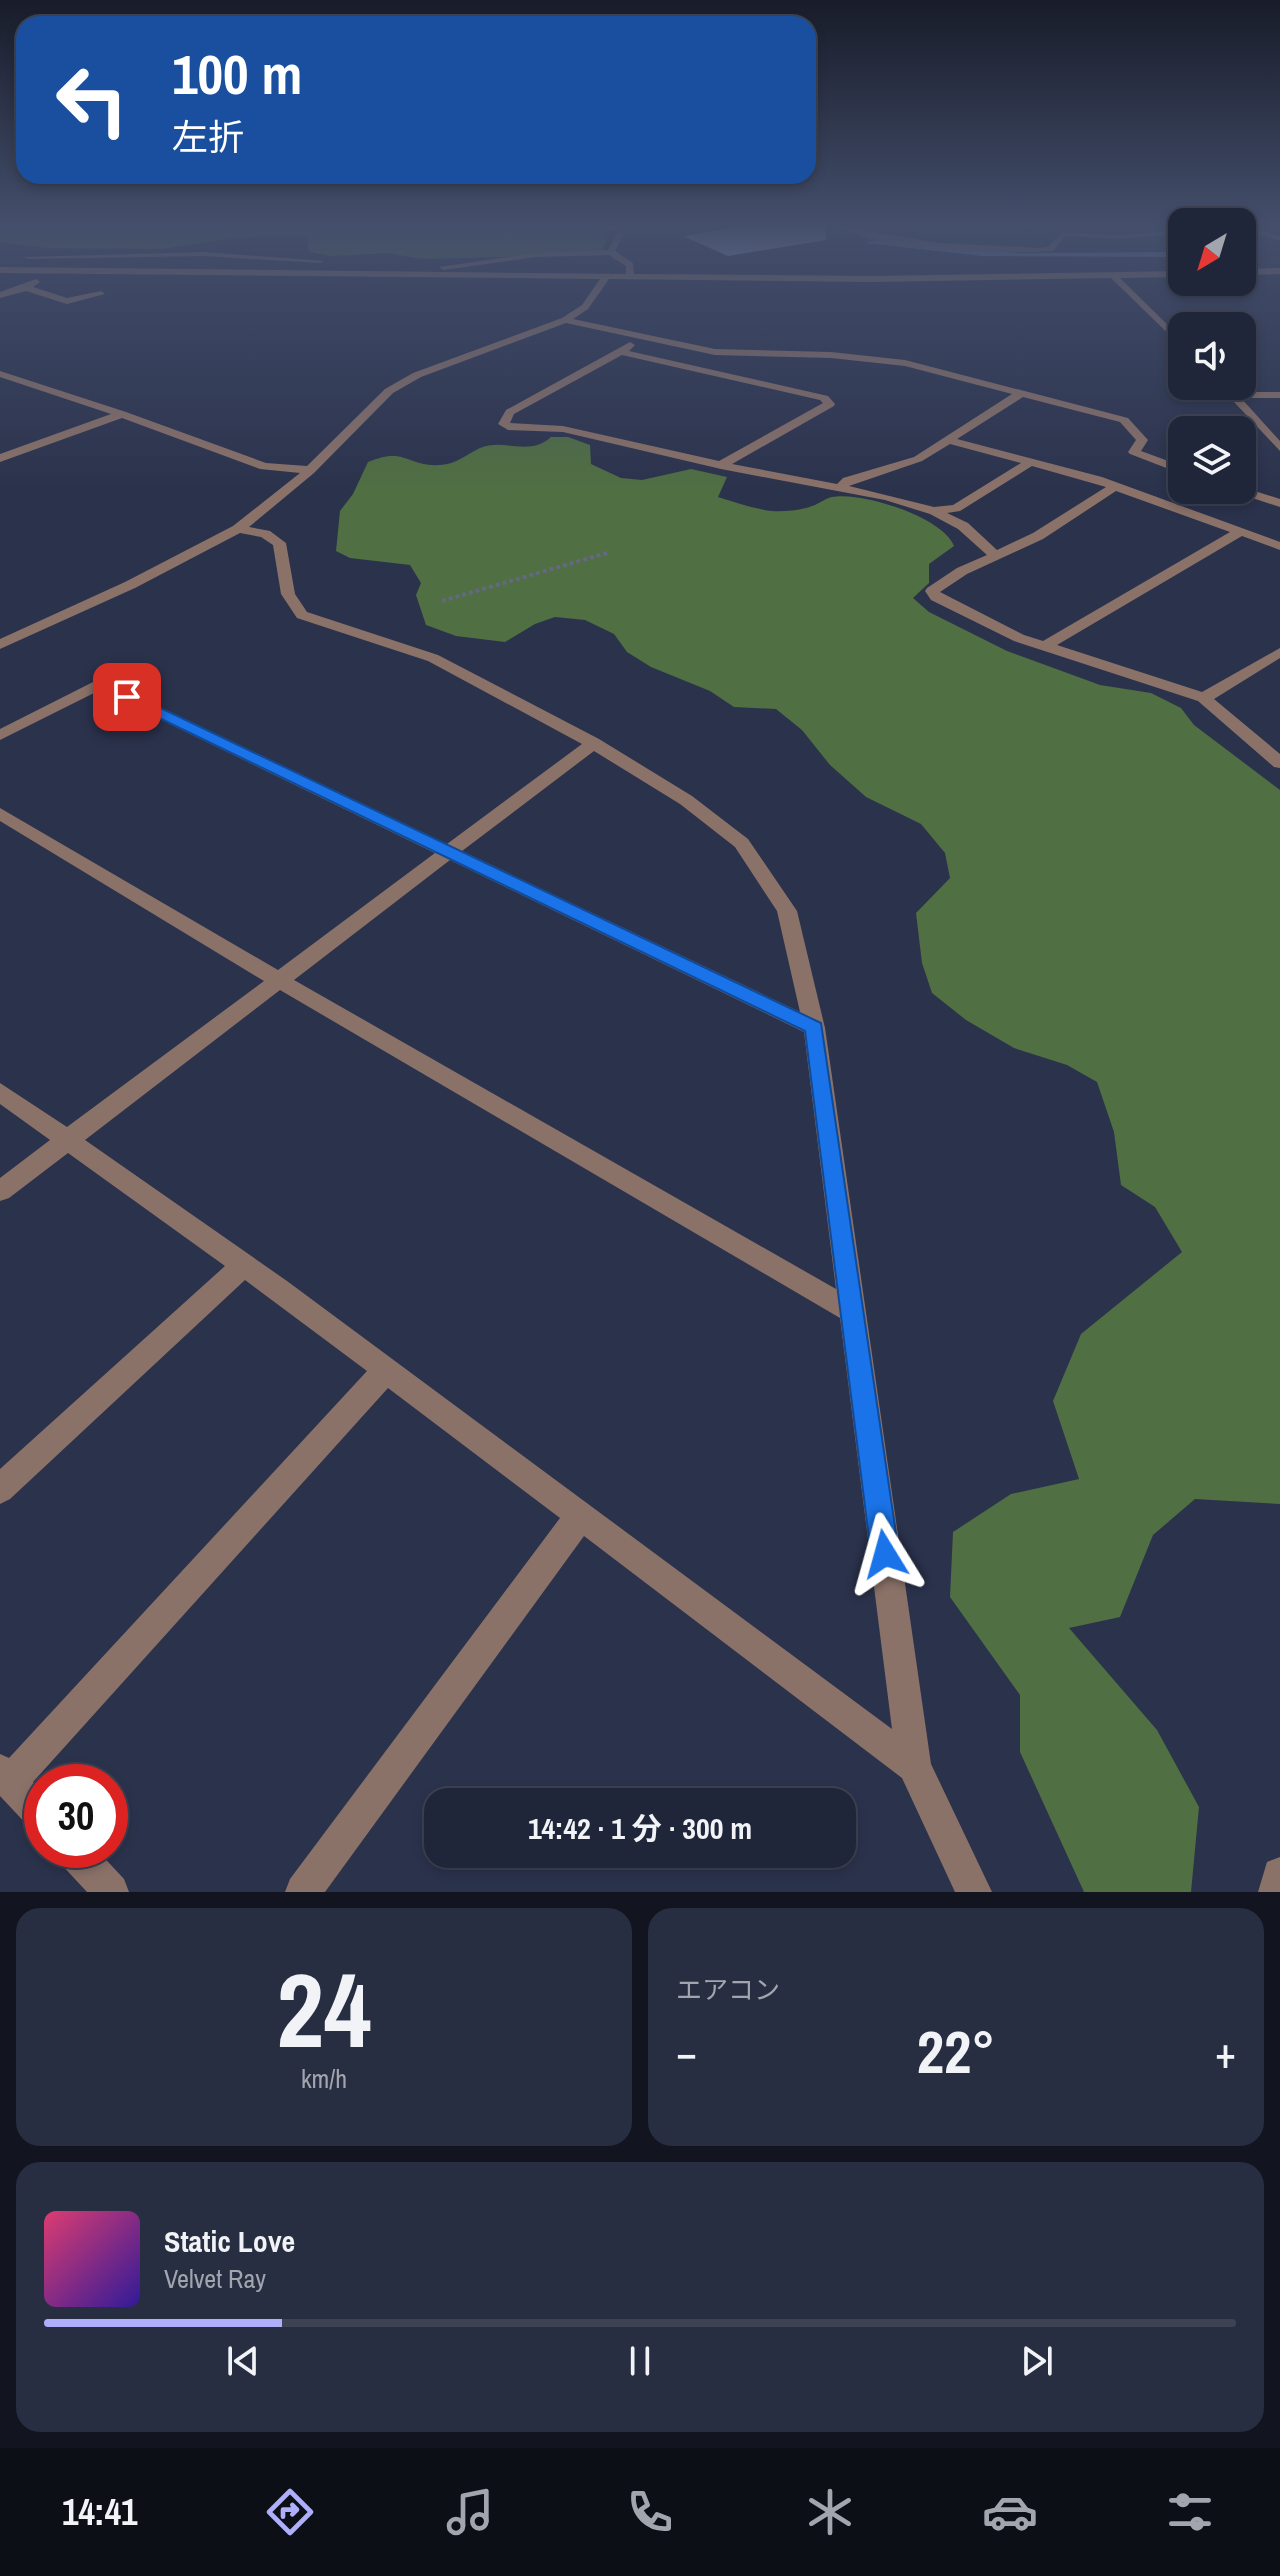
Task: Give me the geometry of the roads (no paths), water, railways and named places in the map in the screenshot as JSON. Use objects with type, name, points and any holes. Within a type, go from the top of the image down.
[{"type":"street","points":[[0,645],[130,585],[238,529],[272,504],[365,413],[403,383],[575,313]]},
{"type":"street","points":[[1151,313],[1168,330]]},
{"type":"street","points":[[565,320],[715,352],[831,355],[905,363],[1124,420],[1142,440],[1134,452],[1168,465]]},
{"type":"street","points":[[640,337],[621,352],[510,412],[504,424],[508,427],[563,429],[721,465],[887,497],[934,511],[963,526],[996,556]]},
{"type":"street","points":[[621,352],[824,398],[830,404],[721,465]]},
{"type":"street","points":[[0,374],[264,466],[310,470]]},
{"type":"street","points":[[839,489],[847,481],[918,459],[1020,394]]},
{"type":"street","points":[[1256,395],[1280,395]]},
{"type":"street","points":[[1237,400],[1280,448]]},
{"type":"street","points":[[0,458],[122,414]]},
{"type":"street","points":[[949,440],[1114,487],[1280,546]]},
{"type":"street","points":[[934,511],[956,508],[1030,462]]},
{"type":"street","points":[[1114,487],[1038,536],[962,571],[932,591],[936,597],[1044,647],[1204,698],[1280,763]]},
{"type":"street","points":[[1256,495],[1280,503]]},
{"type":"street","points":[[238,529],[265,534],[279,543],[288,594],[302,615],[433,658],[593,743],[686,800],[742,843],[787,911],[814,1028],[914,1766],[974,1892]]},
{"type":"street","points":[[1044,647],[1240,532]]},
{"type":"street","points":[[1204,698],[1280,652]]},
{"type":"street","points":[[0,735],[100,684],[814,1028]]},
{"type":"street","points":[[0,1191],[593,743]]},
{"type":"street","points":[[0,813],[280,981],[852,1311]]},
{"type":"street","points":[[0,1092],[244,1265],[914,1766]]},
{"type":"street","points":[[0,1489],[244,1265]]},
{"type":"street","points":[[24,1797],[5,1776],[386,1370]]},
{"type":"street","points":[[303,1892],[580,1516]]},
{"type":"street","points":[[89,1868],[111,1892]]},
{"type":"street","points":[[1276,1892],[1280,1875]]}]
